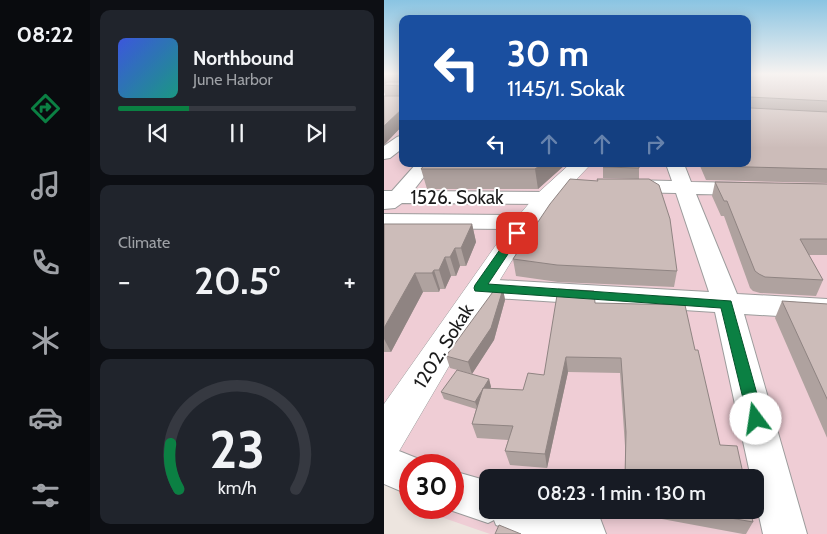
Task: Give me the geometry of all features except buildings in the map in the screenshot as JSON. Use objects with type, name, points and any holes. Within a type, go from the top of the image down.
[{"type":"street","points":[[384,153],[399,143]]},
{"type":"street","points":[[384,153],[399,153]]},
{"type":"street","points":[[389,200],[422,167]]},
{"type":"street","points":[[679,176],[727,304],[785,534]]},
{"type":"street","name":"1526. Sokak","points":[[389,200],[576,183],[679,176],[770,190]]},
{"type":"street","name":"1202. Sokak","points":[[384,439],[480,288],[526,222],[576,183]]},
{"type":"street","points":[[384,222],[526,222]]},
{"type":"street","points":[[480,288],[827,309]]},
{"type":"street","points":[[384,464],[399,470]]},
{"type":"street","points":[[464,494],[479,499]]},
{"type":"street","points":[[538,519],[584,534]]},
{"type":"shaded area","points":[[384,99],[399,99],[399,167],[751,167],[751,161],[805,99],[827,99],[827,534],[490,534],[447,519],[464,519],[464,454],[399,454],[399,491],[384,469]]},
{"type":"route","points":[[517,233],[480,288],[727,304],[756,419]]}]
